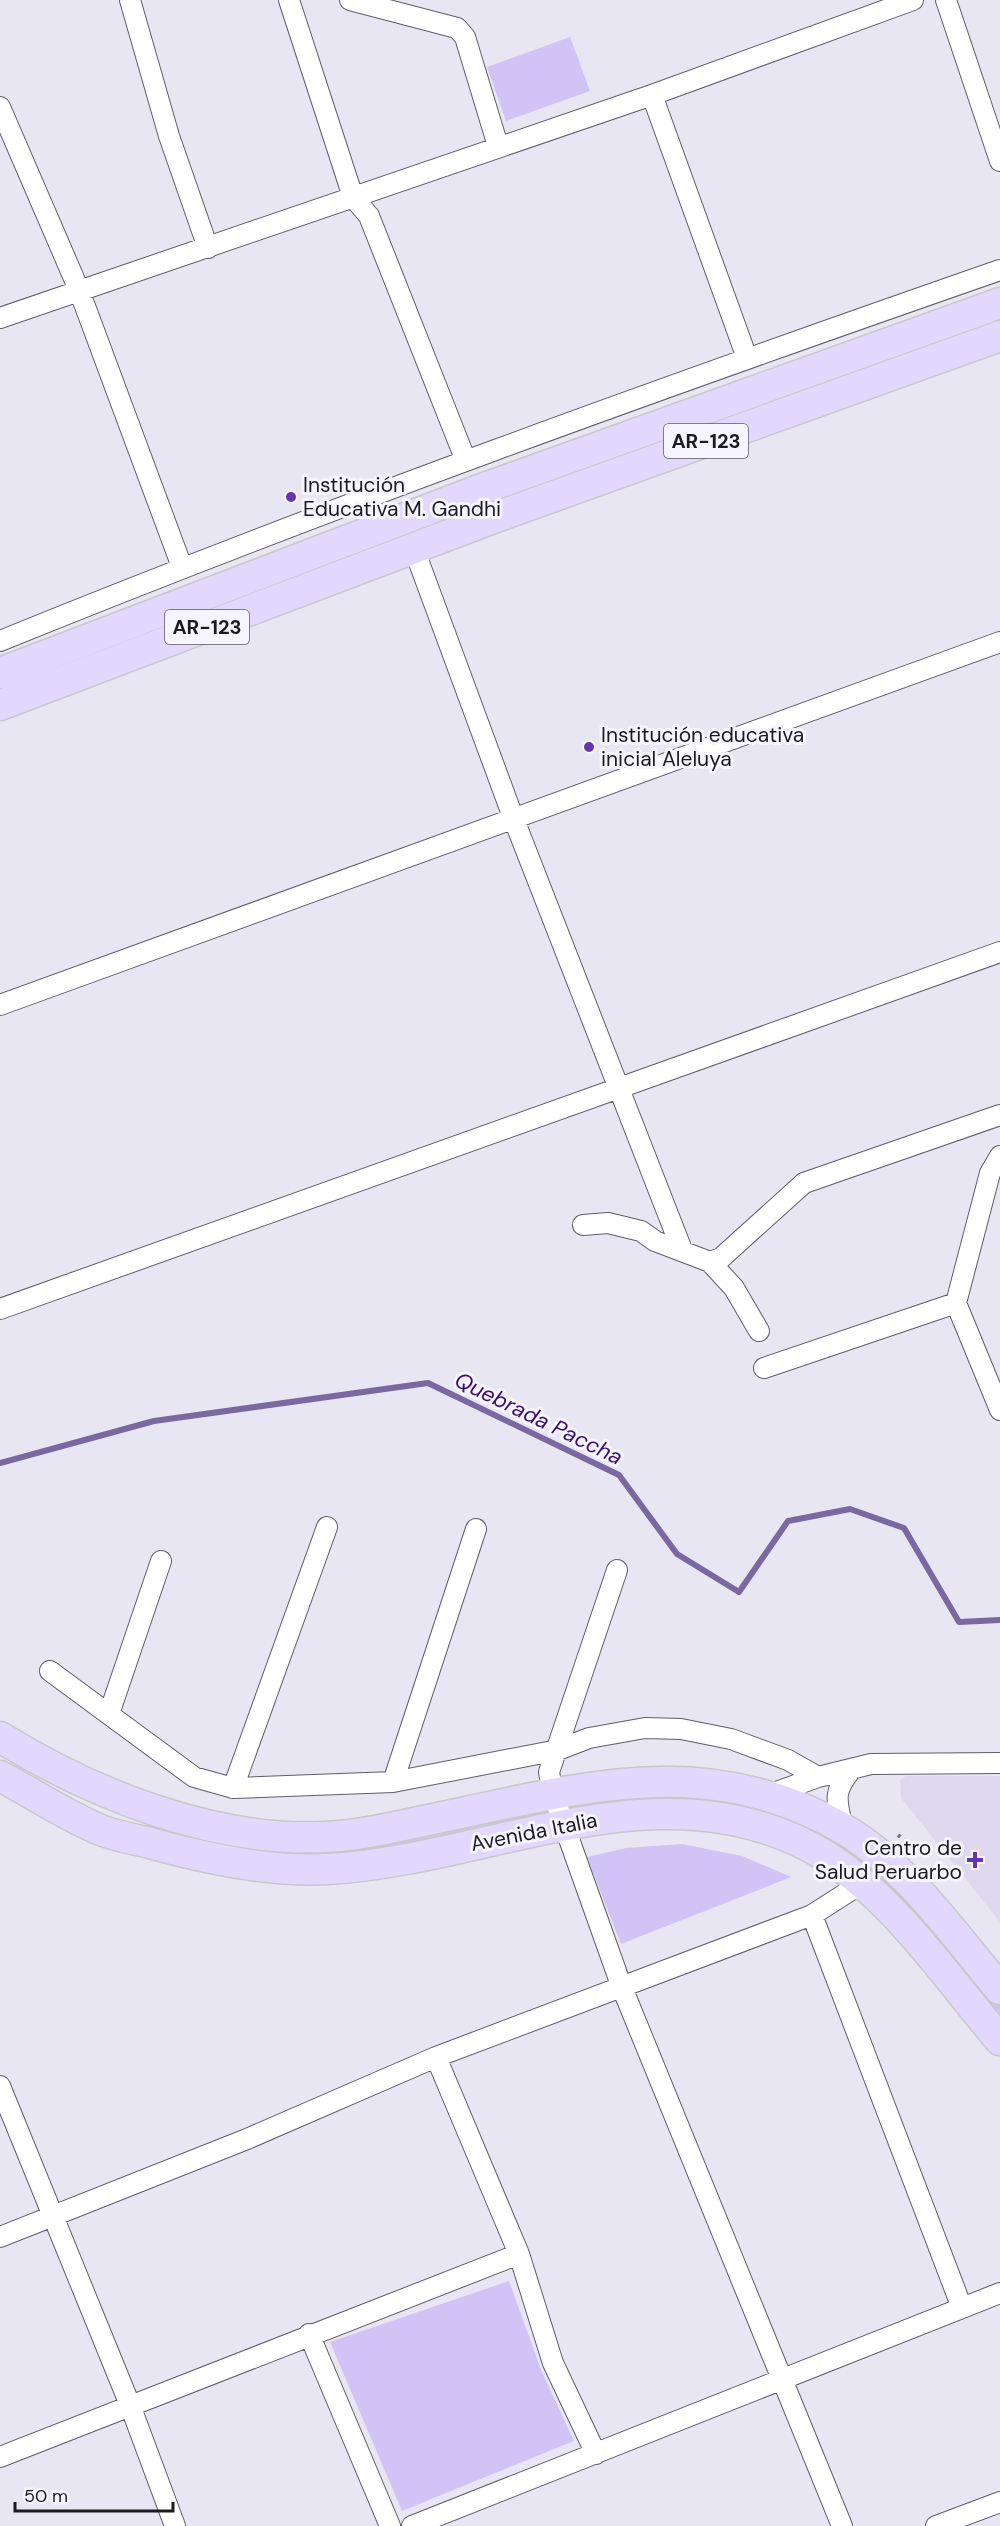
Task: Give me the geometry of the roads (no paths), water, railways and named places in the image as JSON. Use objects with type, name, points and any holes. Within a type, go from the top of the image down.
[{"type":"main road","name":"AR-123","points":[[0,673],[479,490],[1000,303]]},
{"type":"main road","name":"AR-123","points":[[0,705],[496,517],[998,342]]},
{"type":"main road","name":"Avenida Italia","points":[[0,1737],[41,1762],[116,1797],[183,1818],[252,1833],[304,1838],[367,1833],[589,1787],[676,1780],[702,1782],[768,1795],[843,1828],[891,1864],[913,1885],[1000,1989]]},
{"type":"main road","name":"Avenida Italia","points":[[0,1776],[104,1831],[186,1853],[248,1863],[327,1869],[371,1864],[628,1814],[655,1813],[726,1819],[794,1840],[824,1855],[862,1883],[887,1905],[1000,2040]]},
{"type":"street","points":[[130,0],[166,126],[208,248]]},
{"type":"street","points":[[289,0],[353,197],[369,216],[466,461]]},
{"type":"street","points":[[350,0],[457,28],[465,37],[498,146]]},
{"type":"street","points":[[0,318],[652,94],[913,0]]},
{"type":"street","points":[[946,0],[1000,162]]},
{"type":"street","points":[[652,94],[747,358]]},
{"type":"street","points":[[0,107],[79,290],[182,567]]},
{"type":"street","points":[[0,640],[182,567],[466,461],[747,358],[1000,270]]},
{"type":"street","points":[[414,549],[513,817],[682,1250]]},
{"type":"street","points":[[0,1005],[1000,642]]},
{"type":"street","points":[[0,1309],[1000,952]]},
{"type":"street","points":[[710,1262],[721,1258],[804,1183],[1000,1115]]},
{"type":"street","points":[[1000,1156],[990,1173],[957,1303],[1000,1410]]},
{"type":"street","points":[[583,1225],[608,1223],[641,1231],[655,1241],[710,1262],[734,1288],[759,1331]]},
{"type":"street","points":[[764,1368],[957,1303]]},
{"type":"street","points":[[233,1788],[327,1527]]},
{"type":"street","points":[[393,1782],[476,1530]]},
{"type":"street","points":[[109,1714],[161,1561]]},
{"type":"street","points":[[617,1570],[549,1773],[553,1794],[621,1985],[842,2526]]},
{"type":"street","points":[[50,1671],[194,1777],[233,1788],[393,1782],[558,1750],[601,1736],[645,1728],[681,1730],[731,1739],[788,1760],[818,1777]]},
{"type":"street","points":[[768,1795],[818,1777],[871,1764],[1000,1762]]},
{"type":"street","points":[[843,1828],[836,1797],[840,1783],[851,1770]]},
{"type":"street","points":[[0,2237],[247,2139],[436,2057],[621,1985],[812,1915],[862,1883]]},
{"type":"street","points":[[812,1915],[962,2308]]},
{"type":"street","points":[[436,2057],[519,2254],[554,2363],[597,2454]]},
{"type":"street","points":[[0,2086],[130,2405],[175,2526]]},
{"type":"street","points":[[0,2457],[309,2334],[519,2254]]},
{"type":"street","points":[[412,2526],[1000,2293]]},
{"type":"street","points":[[309,2334],[390,2526]]},
{"type":"street","points":[[936,2526],[1000,2502]]},
{"type":"waterway","name":"Quebrada Paccha","points":[[0,1463],[154,1421],[428,1383],[619,1475],[677,1554],[739,1592],[788,1521],[850,1509],[904,1528],[959,1622],[1000,1620]]},
{"type":"place","name":"Institución Educativa M. Gandhi","points":[[291,497]]},
{"type":"place","name":"Institución educativa inicial Aleluya","points":[[589,747]]},
{"type":"place","name":"Centro de Salud Peruarbo","points":[[975,1860]]}]
